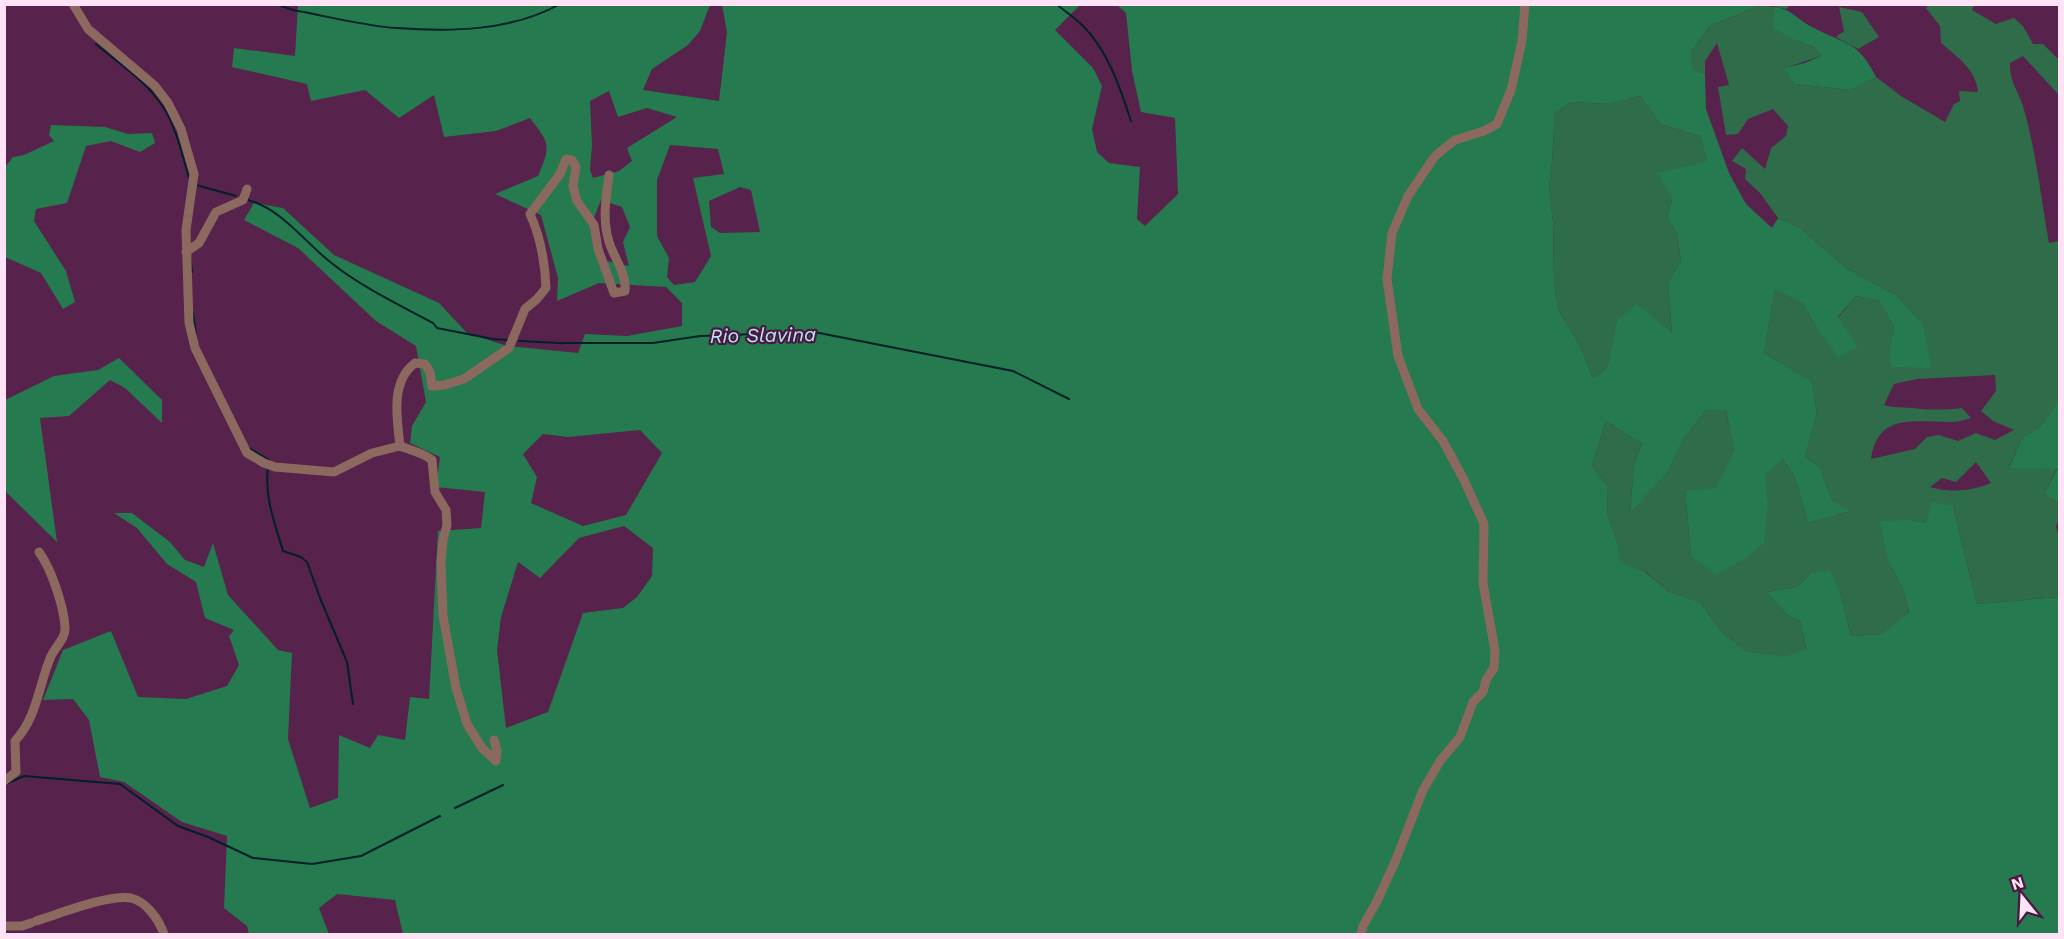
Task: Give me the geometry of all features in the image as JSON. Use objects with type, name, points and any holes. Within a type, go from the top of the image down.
[{"type":"street","points":[[73,4],[88,29],[155,86],[173,112],[181,129],[194,174],[186,230],[188,240],[186,252],[188,306],[195,348],[247,453],[275,467],[334,472],[372,453],[400,446],[426,455],[432,460],[435,492],[446,510],[447,525],[441,562],[442,607],[456,688],[467,724],[482,748],[496,761],[497,751],[494,740]]},
{"type":"street","points":[[1361,934],[1395,862],[1422,790],[1440,761],[1460,737],[1473,702],[1483,692],[1486,680],[1494,668],[1495,651],[1483,583],[1484,524],[1443,441],[1418,408],[1398,356],[1387,279],[1392,233],[1408,196],[1435,156],[1455,140],[1484,131],[1497,124],[1511,90],[1522,41],[1525,4]]},
{"type":"street","points":[[400,446],[397,393],[406,370],[415,363],[425,364],[430,372],[432,386],[464,379],[509,348],[525,309],[546,288],[543,250],[530,214],[560,174],[566,159],[572,160],[576,167],[573,186],[577,201],[594,225],[598,249],[614,293],[625,291],[626,281],[609,241],[604,214],[609,176]]},
{"type":"street","points":[[186,252],[199,243],[216,212],[243,200],[247,189]]},
{"type":"street","points":[[4,781],[16,772],[15,741],[27,729],[47,666],[65,629],[46,562],[39,552]]},
{"type":"street","points":[[4,926],[22,926],[99,902],[133,898],[152,911],[164,934]]},
{"type":"green space","points":[[298,5],[710,5],[700,31],[688,45],[652,69],[643,90],[719,101],[727,32],[722,5],[1080,5],[1055,30],[1093,68],[1102,86],[1092,129],[1097,152],[1109,163],[1140,167],[1137,219],[1145,226],[1178,194],[1175,118],[1141,112],[1132,71],[1126,13],[1117,5],[1761,5],[1710,26],[1692,50],[1693,69],[1705,74],[1706,109],[1729,173],[1746,204],[1772,228],[1778,218],[1800,228],[1846,268],[1897,296],[1923,324],[1931,368],[1892,367],[1889,352],[1894,327],[1879,301],[1856,296],[1838,317],[1858,347],[1838,357],[1818,330],[1803,304],[1775,290],[1764,353],[1812,381],[1817,413],[1805,457],[1820,467],[1832,500],[1851,511],[1808,523],[1795,477],[1783,459],[1765,474],[1768,502],[1764,543],[1747,557],[1716,575],[1691,556],[1685,490],[1716,488],[1734,450],[1726,410],[1706,410],[1684,438],[1667,473],[1630,513],[1634,464],[1642,444],[1606,421],[1592,466],[1608,486],[1607,514],[1617,541],[1621,562],[1645,572],[1670,592],[1700,602],[1722,632],[1746,651],[1784,657],[1806,649],[1800,621],[1787,615],[1766,592],[1797,587],[1811,573],[1830,571],[1840,591],[1851,636],[1881,634],[1909,613],[1902,586],[1889,564],[1880,521],[1911,520],[1926,523],[1932,502],[1953,506],[1977,604],[2059,597],[2059,934],[403,934],[395,900],[337,894],[319,908],[329,934],[249,934],[247,926],[224,908],[227,836],[182,822],[124,782],[100,777],[89,720],[73,699],[43,700],[63,650],[111,631],[138,697],[186,699],[227,686],[239,665],[229,636],[234,630],[205,618],[196,582],[167,564],[137,528],[114,513],[132,513],[170,542],[185,560],[204,567],[213,543],[228,595],[278,650],[292,653],[288,739],[310,808],[338,798],[339,735],[370,748],[378,735],[405,740],[410,697],[429,699],[438,531],[481,528],[485,492],[436,487],[440,457],[410,443],[412,426],[426,402],[416,346],[376,321],[298,248],[244,220],[254,203],[283,208],[334,255],[439,303],[467,333],[507,346],[578,353],[585,334],[627,336],[682,326],[682,303],[666,287],[599,283],[557,301],[558,278],[541,215],[495,194],[538,176],[545,158],[546,145],[542,134],[530,118],[496,131],[444,137],[434,95],[399,118],[365,90],[311,101],[307,84],[232,67],[234,48],[295,56]],"holes":[[[609,91],[618,117],[647,108],[677,117],[627,148],[632,161],[619,171],[593,178],[590,170],[592,145],[590,101]],[[1640,96],[1660,124],[1700,136],[1707,161],[1658,173],[1672,199],[1667,218],[1677,233],[1681,261],[1668,283],[1672,333],[1637,304],[1617,320],[1607,368],[1593,378],[1579,344],[1558,309],[1554,280],[1553,221],[1549,187],[1555,113],[1571,102],[1609,104]],[[670,145],[718,149],[724,174],[693,178],[711,256],[695,282],[674,285],[667,277],[669,258],[657,236],[657,180]],[[740,187],[751,190],[760,232],[720,233],[711,227],[709,201]],[[601,200],[622,207],[630,227],[623,242],[629,266],[597,259],[590,228]],[[640,430],[662,453],[626,515],[583,526],[531,503],[537,477],[523,454],[543,434],[568,437]],[[624,526],[653,548],[652,576],[637,597],[623,608],[583,613],[548,712],[506,728],[497,650],[501,617],[518,562],[540,578],[579,538]]]},
{"type":"green space","points":[[1761,5],[1775,7],[1797,41],[1813,46],[1821,56],[1785,68],[1794,84],[1851,90],[1876,77],[1901,96],[1945,122],[1954,104],[1960,101],[1959,91],[1978,92],[1970,70],[1941,43],[1940,26],[1926,8],[1929,5],[1974,5],[1972,10],[1996,24],[2014,18],[2023,26],[2033,44],[2043,44],[2060,61],[2059,95],[2023,56],[2010,63],[2013,81],[2023,106],[2031,140],[2049,243],[2059,241],[2060,401],[2041,426],[2022,438],[2009,467],[2057,468],[2044,494],[2059,504],[2056,527],[2059,537],[2059,597],[1977,604],[1953,506],[1926,523],[1911,520],[1889,564],[1902,586],[1909,614],[1881,634],[1851,636],[1840,591],[1811,573],[1797,587],[1766,592],[1787,615],[1800,621],[1806,650],[1784,658],[1746,651],[1722,632],[1700,602],[1670,592],[1646,572],[1621,563],[1617,541],[1607,514],[1608,486],[1592,466],[1606,421],[1642,444],[1634,464],[1630,512],[1667,473],[1684,438],[1706,410],[1726,410],[1734,450],[1716,489],[1685,490],[1691,556],[1768,502],[1764,473],[1783,459],[1795,477],[1808,523],[1851,511],[1832,500],[1820,467],[1805,457],[1817,413],[1812,381],[1764,353],[1775,290],[1803,304],[1818,330],[1838,318],[1856,296],[1879,301],[1894,327],[1889,352],[1923,324],[1897,296],[1846,268],[1800,228],[1778,218],[1760,193],[1745,179],[1746,169],[1732,161],[1742,148],[1765,169],[1771,148],[1786,136],[1788,126],[1773,109],[1748,119],[1738,134],[1726,135],[1718,87],[1729,85],[1717,43],[1705,61],[1705,74],[1693,69],[1692,50],[1710,26]],"holes":[[[1995,375],[1996,391],[1981,411],[1993,421],[2014,430],[1995,440],[1976,433],[1958,441],[1939,435],[1927,437],[1915,449],[1871,459],[1875,444],[1890,426],[1913,421],[1954,422],[1971,418],[1962,408],[1931,409],[1884,405],[1894,384],[1917,379]],[[1976,462],[1991,483],[1961,490],[1930,487],[1942,478],[1956,482]]]},
{"type":"green space","points":[[1776,5],[1789,5],[1787,9],[1775,7]]},
{"type":"green space","points":[[1775,7],[1786,10],[1823,33],[1849,44],[1863,56],[1876,77],[1851,90],[1794,84],[1784,68],[1821,56],[1813,46],[1797,41],[1773,28]]},
{"type":"green space","points":[[1839,7],[1862,12],[1879,37],[1858,49],[1836,37],[1844,31]]},
{"type":"green space","points":[[1640,96],[1660,124],[1700,136],[1707,161],[1672,199],[1667,218],[1677,233],[1681,261],[1668,283],[1672,334],[1617,320],[1607,368],[1593,378],[1579,344],[1558,309],[1554,280],[1553,221],[1549,187],[1555,113],[1571,102],[1609,104]]},
{"type":"green space","points":[[51,125],[105,127],[128,134],[152,133],[155,143],[140,152],[111,141],[86,146],[67,203],[36,209],[34,221],[66,271],[75,302],[63,309],[41,273],[5,257],[5,167],[13,157],[24,155],[54,141],[49,135]]},
{"type":"green space","points":[[119,358],[162,400],[162,423],[125,388],[110,380],[69,416],[40,418],[57,542],[7,493],[5,487],[5,400],[54,376],[98,370]]},
{"type":"green space","points":[[2059,401],[2059,504],[2044,494],[2057,469],[2009,468],[2022,438],[2041,426]]},
{"type":"waterway","points":[[276,4],[293,10],[371,25],[438,30],[501,25],[522,20],[560,4]]},
{"type":"waterway","points":[[1056,4],[1082,25],[1099,46],[1112,70],[1131,121]]},
{"type":"waterway","name":"Rio Slavina","points":[[96,44],[155,95],[175,130],[189,178]]},
{"type":"waterway","name":"Rio Slavina","points":[[196,185],[236,196]]},
{"type":"waterway","name":"Rio Slavina","points":[[248,200],[271,210],[329,261],[353,278],[433,323],[437,328],[508,340]]},
{"type":"waterway","points":[[191,263],[192,272]]},
{"type":"waterway","points":[[193,313],[196,334]]},
{"type":"waterway","name":"Rio Slavina","points":[[519,341],[653,343],[700,336],[814,332],[1013,371],[1069,399]]},
{"type":"waterway","points":[[249,448],[269,460]]},
{"type":"waterway","points":[[268,468],[269,499],[283,551],[301,557],[307,562],[347,662],[353,704]]},
{"type":"waterway","points":[[8,783],[24,776],[120,784],[178,826],[253,858],[312,864],[361,856],[440,816]]},
{"type":"waterway","points":[[455,808],[503,785]]}]
